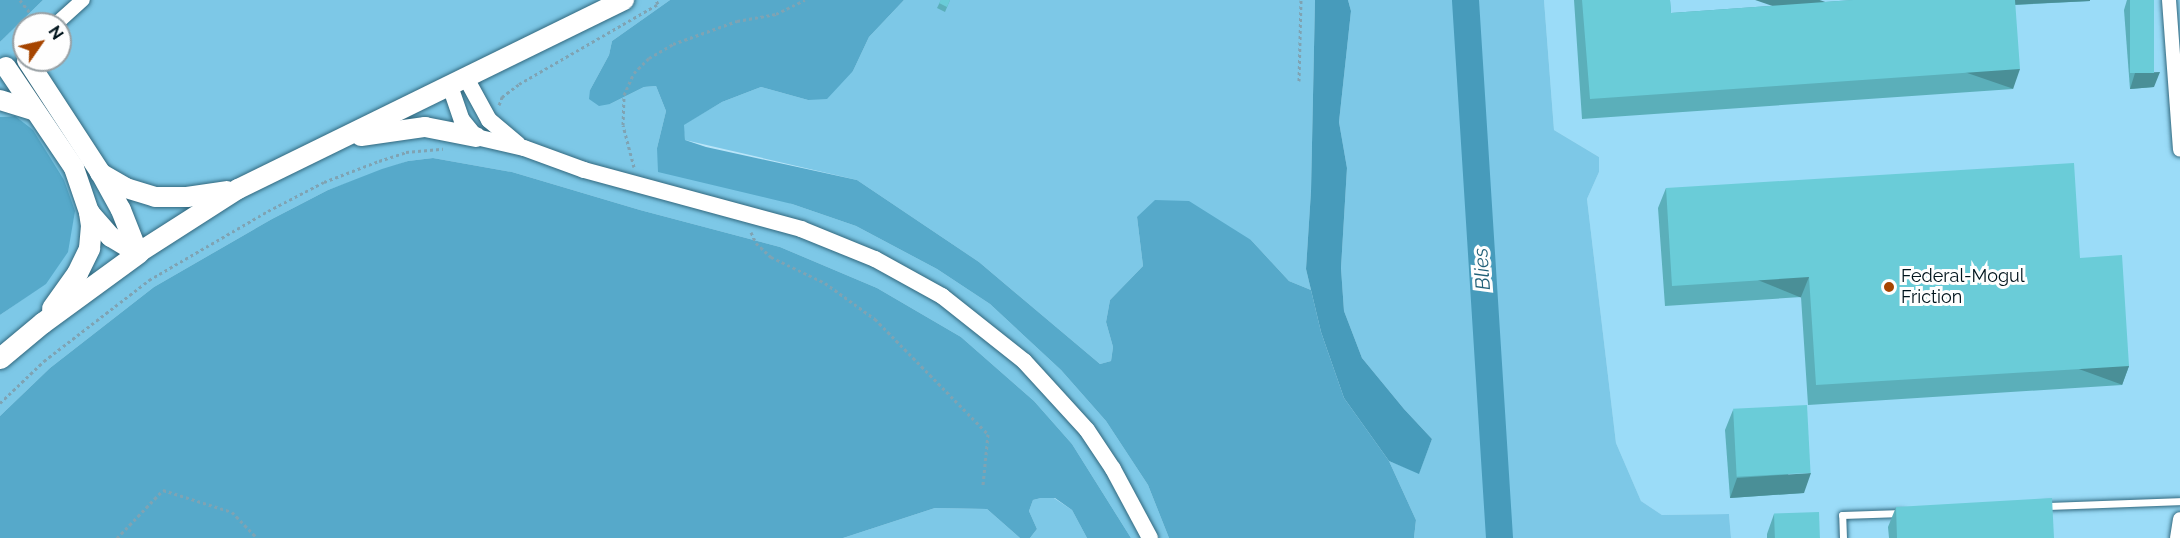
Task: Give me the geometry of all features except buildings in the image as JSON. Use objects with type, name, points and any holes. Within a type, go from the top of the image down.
[{"type":"main road","points":[[0,358],[42,323],[138,253],[238,189],[624,0]]},
{"type":"main road","points":[[3,70],[74,168],[89,212],[91,225],[89,248],[77,273],[42,323]]},
{"type":"main road","points":[[35,72],[100,172],[121,210],[138,253]]},
{"type":"main road","points":[[0,100],[33,110]]},
{"type":"main road","points":[[338,141],[413,127],[439,129],[476,137]]},
{"type":"main road","points":[[100,172],[126,188],[155,197],[187,197],[238,189]]},
{"type":"main road","points":[[89,212],[111,237],[138,253]]},
{"type":"street","points":[[70,12],[83,0]]},
{"type":"street","points":[[2169,0],[2180,150]]},
{"type":"street","points":[[458,82],[489,120],[524,148]]},
{"type":"street","points":[[458,82],[462,120],[476,137],[524,148],[584,170],[801,229],[875,259],[942,296],[981,324],[1024,361],[1087,430],[1113,469],[1150,538]]},
{"type":"street","points":[[2177,538],[2180,519]]},
{"type":"lane","points":[[2032,507],[2180,501]]},
{"type":"lane","points":[[1843,538],[1842,515],[1914,512]]},
{"type":"path","points":[[20,0],[30,12]]},
{"type":"path","points":[[489,120],[498,109],[502,97],[519,84],[658,4],[656,0]]},
{"type":"path","points":[[623,168],[634,172],[623,124],[624,95],[634,73],[649,58],[673,44],[736,21],[776,14],[805,0]]},
{"type":"path","points":[[1299,81],[1301,0]]},
{"type":"path","points":[[0,403],[44,361],[149,280],[268,211],[324,182],[406,152],[454,150]]},
{"type":"path","points":[[751,215],[749,225],[752,235],[771,257],[825,283],[874,319],[988,434],[983,484]]},
{"type":"path","points":[[117,538],[163,490],[232,512],[257,538]]},
{"type":"shaded area","points":[[0,0],[43,0],[31,12],[12,12],[12,30],[0,42]]},
{"type":"shaded area","points":[[43,0],[670,0],[612,41],[609,55],[590,90],[610,104],[644,87],[656,86],[666,111],[657,148],[792,204],[856,226],[937,269],[990,304],[1061,370],[1106,421],[1148,485],[1169,538],[1131,538],[1072,444],[1034,401],[961,337],[877,288],[780,247],[640,210],[512,172],[433,158],[408,161],[328,190],[272,219],[154,287],[50,368],[0,416],[0,315],[46,283],[15,116],[0,117],[0,42],[12,30],[12,72],[72,72],[72,12],[31,12]]},
{"type":"shaded area","points":[[670,0],[904,0],[869,37],[853,71],[827,99],[808,100],[761,87],[722,102],[684,125],[685,140],[706,147],[857,180],[979,262],[1100,364],[1111,361],[1113,347],[1106,322],[1110,300],[1143,266],[1137,217],[1155,200],[1189,201],[1251,240],[1289,281],[1311,290],[1321,332],[1344,398],[1389,461],[1416,520],[1414,538],[1169,538],[1148,485],[1106,421],[1061,370],[990,304],[937,269],[856,226],[792,204],[658,172],[657,148],[666,111],[656,86],[644,87],[610,104],[599,106],[589,99],[590,90],[609,55],[612,41]]},
{"type":"shaded area","points":[[904,0],[1315,0],[1311,191],[1306,269],[1311,290],[1289,281],[1251,240],[1137,217],[1143,266],[1110,300],[1106,322],[1113,347],[1111,361],[1100,364],[979,262],[857,180],[685,140],[683,125],[722,102],[761,87],[808,100],[853,71],[869,37]]},
{"type":"shaded area","points":[[1315,0],[1348,0],[1351,11],[1339,122],[1347,168],[1341,268],[1344,311],[1362,358],[1432,439],[1419,474],[1389,461],[1344,398],[1321,332],[1306,269],[1311,191]]},
{"type":"shaded area","points":[[1348,0],[1544,0],[1554,130],[1599,157],[1599,172],[1587,199],[1616,443],[1641,501],[1662,515],[1729,514],[1731,538],[1414,538],[1416,520],[1389,461],[1419,473],[1432,439],[1362,358],[1344,311],[1341,268],[1347,168],[1339,122],[1351,11]]},
{"type":"shaded area","points":[[1544,0],[2180,0],[2180,538],[1731,538],[1729,514],[1662,515],[1641,501],[1616,443],[1587,199],[1599,172],[1599,157],[1554,130]]},
{"type":"shaded area","points":[[15,116],[33,130],[64,180],[75,211],[68,252],[46,284],[0,315],[0,117]]},
{"type":"shaded area","points":[[433,158],[512,172],[640,210],[780,247],[877,288],[961,337],[1034,401],[1072,444],[1131,538],[1087,538],[1072,510],[1055,498],[1041,498],[1033,500],[1029,511],[1037,529],[1030,538],[1020,538],[987,509],[935,508],[843,538],[0,538],[0,416],[50,368],[154,287],[272,219],[328,190],[382,169],[408,161]]},
{"type":"shaded area","points":[[1054,498],[1072,510],[1087,538],[1030,538],[1037,529],[1029,511],[1033,500]]},
{"type":"shaded area","points":[[935,508],[987,509],[1020,538],[843,538]]},
{"type":"waterway","name":"Blies","points":[[1465,0],[1499,538]]},
{"type":"place","name":"Federal-Mogul Friction","points":[[1889,287]]}]
